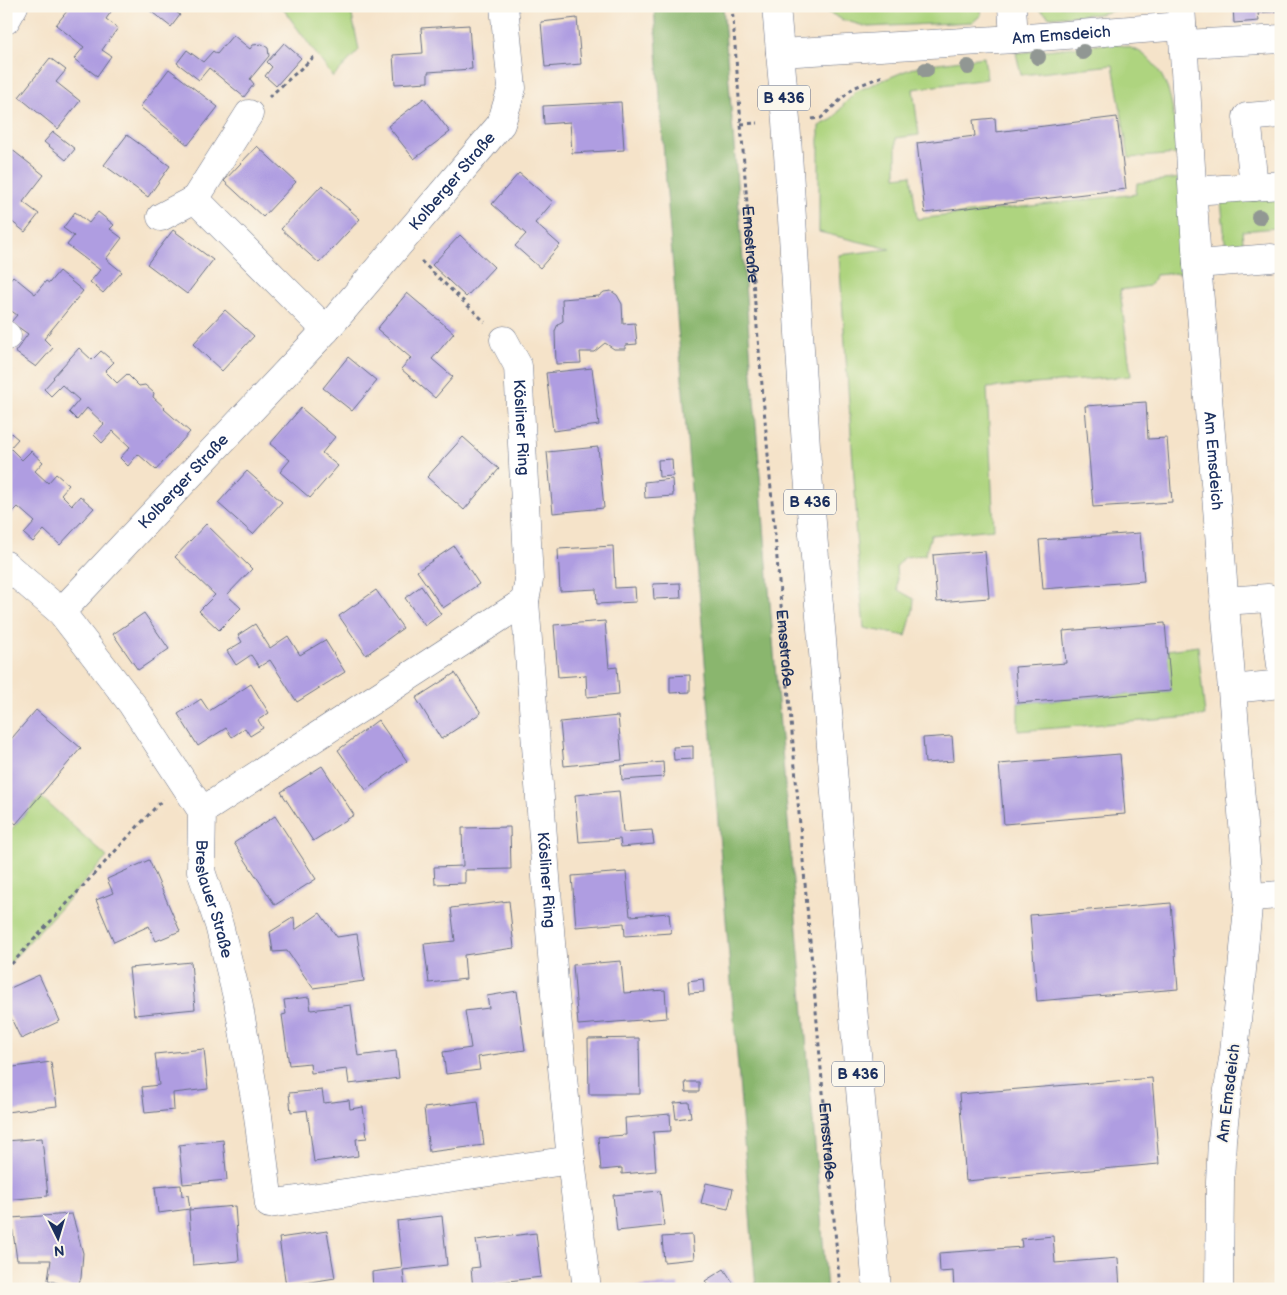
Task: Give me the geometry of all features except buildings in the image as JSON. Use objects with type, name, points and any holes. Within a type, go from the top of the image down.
[{"type":"street","points":[[6,20],[14,6]]},
{"type":"street","name":"Kolberger Straße","points":[[61,612],[326,330],[501,124],[512,88],[504,6]]},
{"type":"street","name":"B 436","points":[[776,6],[786,121],[807,463],[877,1289]]},
{"type":"street","points":[[1012,6],[1014,39]]},
{"type":"street","points":[[1182,25],[1281,39]]},
{"type":"street","name":"Am Emsdeich","points":[[780,53],[1014,39],[1182,25],[1197,264],[1249,897],[1234,1053],[1222,1140],[1219,1289]]},
{"type":"street","points":[[161,217],[195,199],[249,114]]},
{"type":"street","points":[[1193,191],[1268,186],[1247,117],[1281,114]]},
{"type":"street","points":[[195,199],[326,330]]},
{"type":"street","points":[[1197,264],[1271,258]]},
{"type":"street","name":"Kösliner Ring","points":[[504,340],[518,366],[529,580],[525,601],[555,996],[571,1160],[587,1289]]},
{"type":"street","points":[[6,565],[61,612],[132,704],[202,811],[525,601]]},
{"type":"street","points":[[1224,601],[1268,598],[1274,605],[1281,666]]},
{"type":"street","points":[[1232,689],[1281,684]]},
{"type":"street","name":"Breslauer Straße","points":[[202,811],[201,871],[219,925],[238,1001],[258,1116],[269,1204],[571,1160]]},
{"type":"street","points":[[1249,897],[1281,895]]},
{"type":"path","name":"Emsstraße","points":[[732,6],[752,269],[840,1289]]},
{"type":"path","points":[[249,114],[316,55]]},
{"type":"path","points":[[741,124],[822,118],[853,88],[890,73]]},
{"type":"path","points":[[401,242],[504,340]]},
{"type":"path","points":[[6,970],[181,778]]},
{"type":"green space","points":[[281,6],[350,6],[359,50],[333,77]]},
{"type":"green space","points":[[654,6],[723,6],[827,1289],[756,1289],[664,157]]},
{"type":"green space","points":[[821,6],[982,6],[981,15],[973,22],[868,27],[843,20],[822,9]]},
{"type":"green space","points":[[1037,6],[1125,6],[1099,14],[1050,17],[1037,8]]},
{"type":"green space","points":[[1114,43],[1140,52],[1153,63],[1161,74],[1171,100],[1178,154],[1129,158],[1113,65],[1021,75],[1016,53]]},
{"type":"green space","points":[[984,57],[987,79],[913,89],[919,135],[896,138],[896,177],[911,175],[917,219],[1136,194],[1137,183],[1181,178],[1187,272],[1156,275],[1149,286],[1120,290],[1131,376],[987,388],[994,529],[931,535],[925,555],[905,557],[896,567],[898,590],[914,599],[906,636],[864,628],[855,525],[857,522],[839,255],[890,249],[819,232],[819,126],[833,119],[857,91],[923,65]]},
{"type":"green space","points":[[1281,195],[1281,208],[1276,209],[1277,228],[1242,231],[1244,250],[1226,251],[1221,200]]},
{"type":"green space","points":[[1198,646],[1205,716],[1018,731],[1018,703],[1170,691],[1167,650]]},
{"type":"green space","points":[[41,797],[107,857],[6,967],[6,835]]}]
